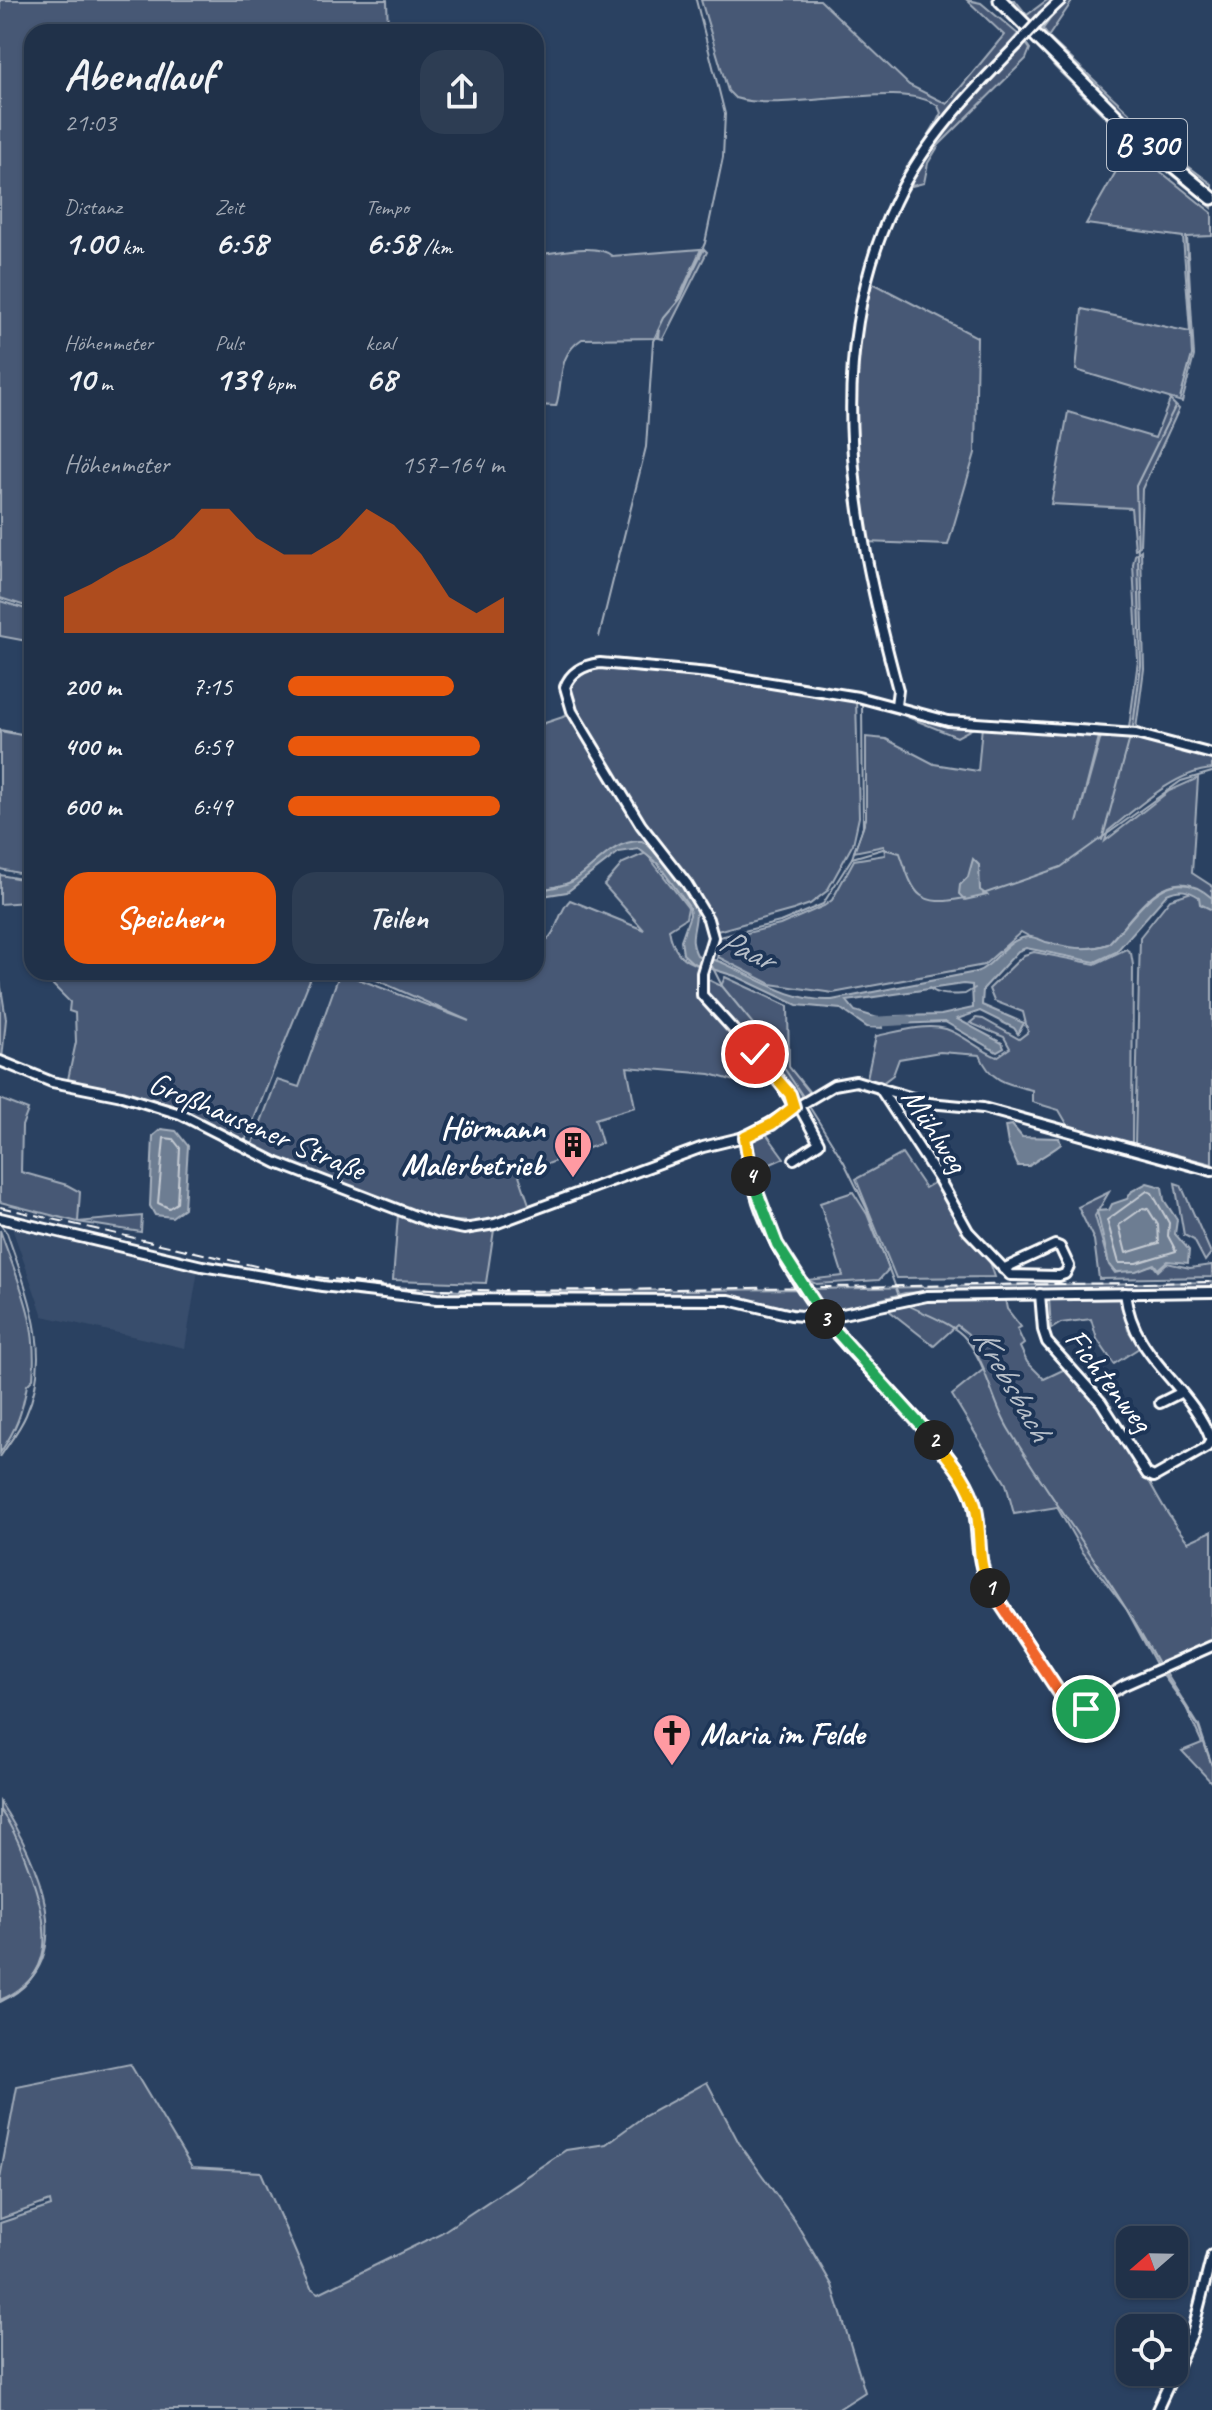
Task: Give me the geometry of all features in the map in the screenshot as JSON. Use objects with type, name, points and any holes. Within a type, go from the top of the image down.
[{"type":"highway","name":"B 300","points":[[1000,0],[1129,129],[1212,198]]},
{"type":"street","points":[[896,705],[898,690],[872,594],[854,475],[851,379],[860,304],[876,248],[903,187],[946,123],[1061,0]]},
{"type":"street","points":[[794,1159],[819,1143],[802,1104],[705,1001],[700,989],[702,973],[713,937],[704,911],[641,825],[572,711],[566,698],[568,681],[588,664],[654,667],[896,705],[948,721],[1136,734],[1212,754]]},
{"type":"street","name":"Großhausener Straße","points":[[0,1061],[67,1086],[122,1096],[180,1114],[277,1163],[408,1215],[464,1229],[495,1224],[703,1147],[741,1138]]},
{"type":"street","name":"Mühlweg","points":[[741,1138],[849,1080],[879,1087],[939,1179],[968,1231],[1003,1269]]},
{"type":"street","points":[[879,1087],[929,1103],[1015,1115],[1212,1171]]},
{"type":"street","points":[[741,1138],[758,1203],[771,1234],[824,1318],[891,1390],[962,1477],[977,1513],[980,1562],[985,1578],[1073,1712],[1086,1709],[1124,1685],[1212,1646]]},
{"type":"street","points":[[0,1218],[202,1266],[369,1293],[515,1302],[729,1300],[791,1315],[824,1318],[908,1299],[1212,1292]]},
{"type":"street","points":[[1055,1245],[1060,1247],[1069,1266],[1065,1274],[1059,1276],[1015,1276],[1003,1269],[1055,1245]]},
{"type":"street","points":[[1125,1293],[1134,1332],[1153,1362],[1180,1393],[1160,1403]]},
{"type":"street","name":"Fichtenweg","points":[[1040,1294],[1047,1342],[1093,1392],[1147,1474],[1154,1477],[1211,1443],[1188,1400],[1180,1393]]},
{"type":"street","points":[[1157,2410],[1192,2334],[1212,2255]]},
{"type":"shaded area","points":[[0,0],[387,0],[388,24],[24,24],[24,606],[0,598]]},
{"type":"shaded area","points":[[701,0],[820,0],[909,85],[947,104],[1004,35],[967,0],[981,3],[1018,34],[943,122],[901,181],[941,113],[938,106],[921,98],[898,95],[783,102],[735,98],[728,91]]},
{"type":"shaded area","points":[[1011,0],[1015,0],[1027,15],[1047,0],[1056,0],[1030,22]]},
{"type":"shaded area","points":[[1064,0],[1073,0],[1048,37],[1180,160],[1212,184],[1212,192],[1132,126],[1039,32],[1041,30],[1048,36],[1043,29]]},
{"type":"shaded area","points":[[1030,37],[1212,202],[1212,208],[1125,137],[1055,67]]},
{"type":"shaded area","points":[[1025,42],[1030,49],[1026,59],[939,145],[928,163],[924,183],[912,186],[911,179],[962,105],[1008,55]]},
{"type":"shaded area","points":[[1130,147],[1212,213],[1212,236],[1187,237],[1194,356],[1182,402],[1076,370],[1082,309],[1190,332],[1183,237],[1086,224]]},
{"type":"shaded area","points":[[587,249],[612,256],[701,249],[677,302],[704,249],[707,252],[663,339],[659,338],[660,330],[657,338],[582,339],[564,361],[556,406],[544,405],[544,254]]},
{"type":"shaded area","points":[[869,281],[977,337],[975,453],[948,545],[865,542],[856,412],[859,348]]},
{"type":"shaded area","points":[[1170,400],[1179,409],[1142,489],[1140,546],[1135,549],[1131,508],[1051,504],[1068,412],[1155,438]]},
{"type":"shaded area","points":[[1141,550],[1144,669],[1136,729],[1129,728],[1138,661],[1133,564],[1135,555]]},
{"type":"shaded area","points":[[0,601],[24,608],[24,640],[0,636]]},
{"type":"shaded area","points":[[613,665],[709,676],[856,700],[859,817],[853,844],[827,891],[810,904],[717,931],[692,882],[651,831],[569,697],[577,673],[591,667]]},
{"type":"shaded area","points":[[904,712],[979,725],[957,737],[905,716]]},
{"type":"shaded area","points":[[572,714],[651,844],[618,849],[570,882],[544,889],[544,723]]},
{"type":"shaded area","points":[[982,726],[1100,733],[1077,823],[1102,733],[1135,735],[1212,756],[1212,769],[1184,777],[1157,792],[1108,831],[1105,841],[1169,791],[1198,778],[1192,873],[1212,886],[1212,1164],[1135,1144],[1140,937],[1170,899],[1189,893],[1191,885],[1179,884],[1155,893],[1108,944],[1087,948],[1063,947],[1021,932],[984,965],[833,993],[771,984],[718,957],[726,938],[780,925],[824,906],[832,900],[854,860],[885,855],[884,846],[854,852],[866,819],[866,737],[886,739],[934,764],[978,771]]},
{"type":"shaded area","points":[[0,731],[24,736],[24,874],[0,869]]},
{"type":"shaded area","points":[[646,853],[688,908],[686,918],[669,929],[672,943],[688,961],[702,966],[696,982],[699,1000],[762,1066],[735,1081],[710,1074],[627,1067],[635,1107],[595,1119],[602,1143],[519,1175],[530,1207],[481,1223],[434,1219],[255,1150],[253,1143],[277,1080],[299,1087],[337,980],[361,980],[469,1021],[376,980],[544,980],[544,936],[547,940],[554,931],[570,900],[644,930],[604,885],[623,863]]},
{"type":"shaded area","points":[[0,875],[24,880],[24,902],[0,904]]},
{"type":"shaded area","points":[[1126,949],[1131,953],[1133,965],[1132,1144],[1070,1129],[1059,1110],[1032,1102],[1032,1090],[994,1076],[980,1055],[940,1052],[899,1059],[893,1075],[881,1084],[867,1078],[876,1036],[902,1030],[946,1029],[997,1057],[1010,1048],[1004,1037],[970,1023],[976,1018],[983,1019],[1019,1039],[1028,1032],[1023,1012],[994,1001],[989,989],[1024,955],[1034,952],[1095,964]]},
{"type":"shaded area","points":[[725,977],[788,1006],[789,1067],[811,1094],[799,1101],[752,1044],[707,997],[705,978],[721,986]]},
{"type":"shaded area","points":[[48,980],[310,980],[244,1144],[184,1112],[67,1084],[76,1042],[75,1013],[69,1011],[70,1002]]},
{"type":"shaded area","points":[[0,981],[6,1019],[2,1059],[0,1059]]},
{"type":"shaded area","points":[[0,1099],[28,1110],[22,1126],[21,1172],[67,1185],[80,1192],[78,1222],[0,1202]]},
{"type":"shaded area","points":[[765,1132],[784,1158],[757,1170],[750,1144],[755,1135]]},
{"type":"shaded area","points":[[902,1154],[925,1188],[937,1181],[966,1233],[989,1259],[995,1277],[896,1278],[856,1179]]},
{"type":"shaded area","points":[[1175,1183],[1181,1185],[1211,1253],[1205,1261],[1194,1240],[1184,1235]]},
{"type":"shaded area","points":[[853,1192],[867,1214],[889,1269],[879,1280],[816,1284],[807,1280],[843,1276],[820,1203]]},
{"type":"shaded area","points":[[1109,1192],[1095,1216],[1109,1265],[1115,1273],[1153,1265],[1158,1271],[1167,1263],[1190,1268],[1212,1265],[1212,1277],[1099,1279],[1094,1240],[1078,1207]]},
{"type":"shaded area","points":[[398,1215],[449,1229],[494,1230],[486,1283],[393,1280]]},
{"type":"shaded area","points":[[142,1216],[141,1232],[78,1222]]},
{"type":"shaded area","points":[[11,1225],[198,1270],[185,1348],[43,1316]]},
{"type":"shaded area","points":[[0,1230],[26,1302],[34,1357],[33,1379],[27,1385],[15,1428],[0,1453]]},
{"type":"shaded area","points":[[1212,1282],[1212,1288],[905,1293],[827,1313],[808,1289]]},
{"type":"shaded area","points":[[362,1285],[478,1292],[799,1289],[813,1313],[729,1296],[476,1297],[415,1295]]},
{"type":"shaded area","points":[[1049,1298],[1119,1298],[1123,1303],[1128,1330],[1139,1348],[1114,1364],[1097,1339],[1091,1319],[1061,1323],[1051,1329]]},
{"type":"shaded area","points":[[1005,1299],[1007,1309],[1021,1327],[1017,1329],[1024,1344],[1020,1347],[1027,1362],[1044,1379],[1067,1368],[1120,1435],[1188,1542],[1212,1531],[1212,1640],[1157,1666],[1127,1610],[1082,1551],[1057,1507],[1014,1514],[1006,1484],[952,1395],[984,1369],[968,1334],[957,1325],[934,1346],[887,1309],[916,1302]]},
{"type":"shaded area","points":[[1212,1645],[1212,1651],[1166,1673],[1199,1726],[1212,1765],[1212,1783],[1182,1751],[1202,1743],[1186,1707],[1160,1671]]},
{"type":"shaded area","points":[[0,1802],[28,1852],[39,1880],[46,1908],[47,1936],[41,1962],[26,1983],[0,2000]]},
{"type":"shaded area","points":[[130,2064],[192,2168],[261,2172],[311,2288],[319,2293],[441,2233],[566,2150],[606,2144],[643,2117],[707,2082],[739,2143],[795,2221],[832,2285],[865,2392],[837,2410],[0,2410],[0,2223],[51,2206],[50,2201],[0,2219],[0,2178],[17,2087]]},
{"type":"water","points":[[642,841],[656,854],[689,895],[696,912],[693,938],[697,955],[721,962],[788,993],[817,1000],[832,1000],[976,972],[1012,942],[1027,937],[1077,948],[1108,944],[1142,906],[1167,887],[1181,884],[1196,887],[1212,898],[1212,910],[1200,904],[1199,897],[1187,891],[1167,894],[1116,952],[1095,962],[1026,948],[1018,951],[983,989],[982,1005],[1024,1023],[1018,1034],[1014,1028],[980,1011],[957,1019],[1002,1043],[1004,1048],[997,1052],[945,1022],[898,1024],[896,1016],[941,1015],[973,1008],[972,985],[847,1001],[855,1011],[881,1019],[882,1028],[867,1027],[841,1009],[797,1005],[738,977],[693,963],[683,954],[681,940],[690,915],[689,907],[658,864],[639,849],[619,852],[567,892],[544,896],[544,889],[573,881],[613,849]]},
{"type":"water","points":[[973,859],[979,865],[980,890],[987,895],[965,900],[959,894],[960,885],[968,877]]},
{"type":"water","points":[[1012,1125],[1022,1137],[1059,1138],[1061,1144],[1029,1166],[1018,1166],[1008,1144],[1005,1126]]},
{"type":"water","points":[[161,1129],[176,1131],[188,1146],[184,1208],[172,1217],[155,1215],[150,1206],[153,1136]]},
{"type":"water","points":[[1147,1183],[1162,1187],[1164,1200],[1177,1220],[1175,1234],[1189,1250],[1188,1263],[1167,1261],[1158,1269],[1154,1264],[1136,1271],[1116,1272],[1109,1264],[1097,1211],[1109,1210],[1112,1204],[1127,1199],[1132,1191]]},
{"type":"waterway","points":[[599,637],[646,447],[653,341],[664,318],[681,298],[705,243],[723,157],[725,114],[696,0]]},
{"type":"waterway","points":[[1180,399],[1192,355],[1186,237]]},
{"type":"waterway","points":[[1133,726],[1141,665],[1136,486],[1175,407]]},
{"type":"waterway","points":[[852,858],[863,827],[862,701]]},
{"type":"waterway","points":[[0,730],[24,734]]},
{"type":"waterway","points":[[1102,840],[1130,738]]},
{"type":"waterway","points":[[983,894],[1061,867],[1181,781],[1212,772]]},
{"type":"waterway","points":[[717,960],[720,937],[780,922],[823,904],[852,858],[883,849],[900,853],[909,879],[920,895],[937,901],[965,898]]},
{"type":"waterway","name":"Krebsbach","points":[[712,966],[722,986],[762,1035],[804,1098]]},
{"type":"waterway","points":[[929,988],[951,995],[965,994],[975,988]]},
{"type":"waterway","name":"Paar","points":[[871,1022],[907,1020]]},
{"type":"waterway","name":"Krebsbach","points":[[807,1103],[844,1162],[866,1207],[900,1299]]},
{"type":"waterway","points":[[0,1224],[7,1233],[29,1300],[38,1346],[34,1392],[18,1431],[0,1457]]},
{"type":"waterway","name":"Krebsbach","points":[[908,1305],[954,1328],[973,1349],[1008,1428],[1160,1667]]},
{"type":"waterway","name":"Krebsbach","points":[[1163,1672],[1198,1726],[1212,1766]]},
{"type":"waterway","points":[[0,1810],[15,1834],[29,1869],[44,1932],[40,1964],[18,1991],[0,2002]]},
{"type":"railway","points":[[0,1207],[286,1273],[400,1288],[518,1291],[1212,1282]]},
{"type":"place","name":"Hörmann Malerbetrieb","points":[[573,1179]]},
{"type":"place","name":"Maria im Felde","points":[[672,1767]]},
{"type":"route","points":[[755,1054],[790,1094],[794,1107],[772,1124],[745,1137],[752,1180],[771,1234],[817,1311],[891,1390],[962,1477],[977,1513],[980,1562],[985,1578],[1070,1709],[1076,1713],[1086,1709]]}]
